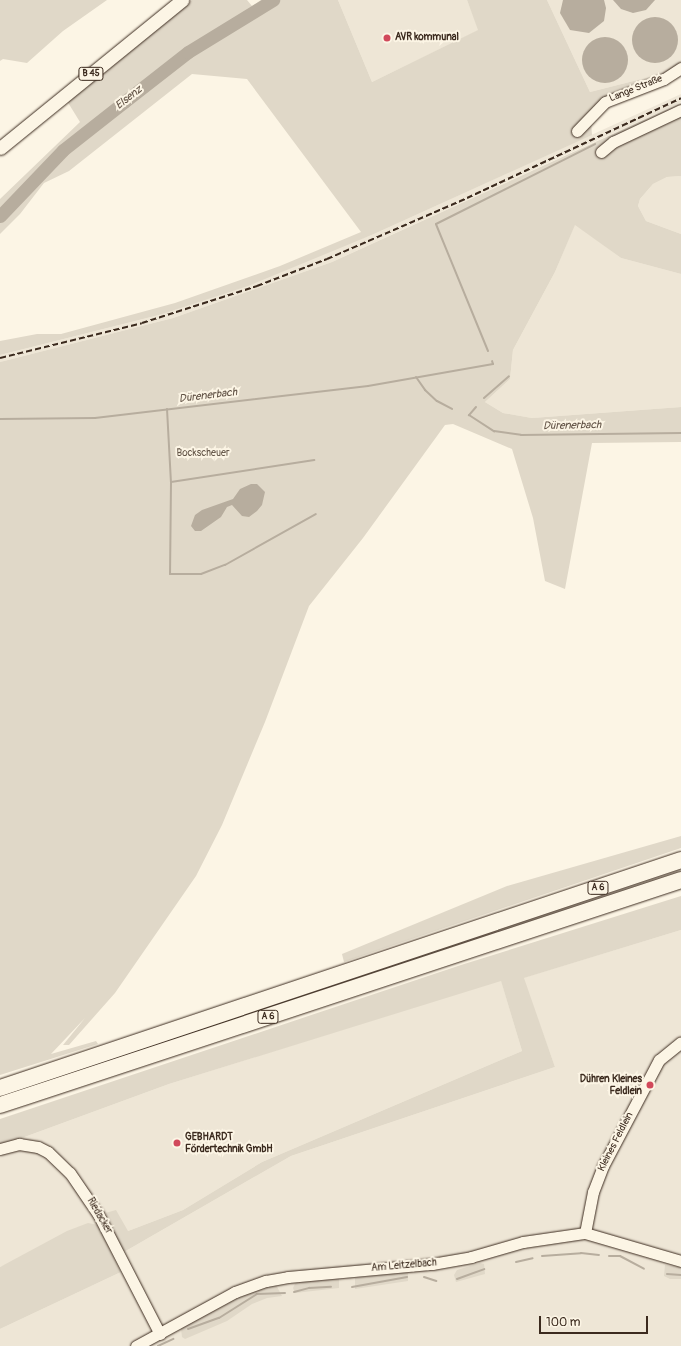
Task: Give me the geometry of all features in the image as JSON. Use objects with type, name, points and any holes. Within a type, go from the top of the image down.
[{"type":"highway","name":"A 6","points":[[0,1088],[681,860]]},
{"type":"highway","name":"A 6","points":[[0,1106],[681,880]]},
{"type":"main road","name":"B 45","points":[[0,148],[182,0]]},
{"type":"street","name":"Lange Straße","points":[[576,131],[605,102],[664,79],[681,68]]},
{"type":"street","points":[[601,152],[613,142],[681,110]]},
{"type":"street","name":"Kleines Feldlein","points":[[584,1233],[593,1192],[603,1166],[659,1060],[681,1042]]},
{"type":"street","name":"Riedacker","points":[[0,1149],[19,1144],[38,1147],[48,1152],[70,1173],[98,1214],[160,1334]]},
{"type":"street","name":"Am Leitzelbach","points":[[136,1346],[235,1292],[266,1281],[331,1272],[432,1264],[471,1257],[523,1242],[584,1233],[681,1261]]},
{"type":"shaded area","points":[[338,0],[467,0],[479,30],[372,82]]},
{"type":"shaded area","points":[[547,0],[681,0],[681,60],[661,74],[590,92]]},
{"type":"shaded area","points":[[563,0],[604,0],[606,8],[604,21],[589,33],[570,30],[560,13]]},
{"type":"shaded area","points":[[613,0],[655,0],[646,10],[633,13],[621,9]]},
{"type":"shaded area","points":[[650,17],[660,17],[668,21],[674,27],[678,35],[678,45],[674,53],[668,59],[660,63],[650,63],[642,59],[636,53],[632,45],[632,35],[636,27],[642,21]]},
{"type":"shaded area","points":[[600,37],[610,37],[618,41],[624,47],[628,55],[628,65],[624,73],[618,79],[610,83],[600,83],[592,79],[586,73],[582,65],[582,55],[586,47],[592,41]]},
{"type":"shaded area","points":[[681,94],[681,102],[332,262],[173,318],[0,362],[0,355],[159,315],[374,234]]},
{"type":"shaded area","points":[[681,176],[681,234],[646,221],[638,206],[640,199],[653,184],[667,177]]},
{"type":"shaded area","points":[[575,224],[621,258],[681,274],[681,407],[532,418],[503,413],[485,402],[510,379],[513,350],[555,272]]},
{"type":"shaded area","points":[[251,484],[257,484],[265,492],[262,505],[249,517],[242,516],[232,505],[227,507],[221,517],[201,531],[195,531],[191,526],[195,515],[202,510],[233,499],[240,489]]},
{"type":"shaded area","points":[[681,930],[681,1346],[0,1346],[0,1329],[121,1272],[125,1265],[124,1252],[291,1156],[555,1067],[523,978]]},
{"type":"shaded area","points":[[501,980],[522,1051],[262,1162],[183,1210],[128,1231],[98,1225],[0,1267],[0,1146],[169,1084]]},
{"type":"green space","points":[[0,0],[107,0],[63,31],[27,63],[3,59],[0,61]]},
{"type":"green space","points":[[192,0],[247,0],[252,6],[261,0],[338,0],[372,82],[478,30],[467,0],[547,0],[590,92],[661,74],[681,60],[681,62],[663,76],[603,99],[591,121],[592,135],[374,234],[248,286],[159,315],[0,355],[0,341],[37,334],[61,334],[175,303],[280,266],[361,232],[247,79],[192,74],[69,171],[44,183],[20,214],[0,234],[0,199],[80,122],[67,101]]},
{"type":"green space","name":"Bockscheuer","points":[[681,103],[681,176],[667,177],[653,184],[640,199],[638,206],[646,221],[681,234],[681,274],[621,258],[575,225],[555,272],[513,350],[510,379],[485,402],[503,413],[532,418],[681,407],[681,442],[592,443],[565,589],[545,581],[533,518],[512,449],[453,424],[445,425],[363,538],[309,606],[265,722],[222,825],[196,876],[115,993],[69,1045],[63,1045],[85,1018],[51,1054],[96,1041],[98,1044],[0,1075],[0,362],[173,318],[332,262]]},
{"type":"green space","points":[[681,836],[681,848],[344,962],[342,954],[507,886]]},
{"type":"green space","points":[[681,896],[681,930],[524,978],[555,1067],[291,1156],[124,1252],[102,1214],[116,1210],[128,1231],[183,1210],[262,1162],[522,1051],[501,981],[169,1084],[0,1146],[0,1119],[461,965]]},
{"type":"green space","points":[[88,1223],[98,1225],[121,1272],[0,1329],[0,1267],[67,1231]]},
{"type":"green space","points":[[480,1263],[484,1264],[485,1274],[456,1282],[454,1275],[457,1270]]},
{"type":"green space","points":[[665,1265],[681,1267],[681,1279],[670,1279],[664,1276]]},
{"type":"green space","points":[[408,1272],[408,1281],[355,1289],[355,1278]]},
{"type":"green space","points":[[312,1278],[339,1278],[339,1288],[295,1293],[293,1288],[296,1282]]},
{"type":"green space","points":[[276,1285],[282,1296],[267,1298],[252,1304],[227,1321],[185,1339],[182,1337],[181,1328],[252,1290]]},
{"type":"waterway","name":"Elsenz","points":[[0,216],[63,150],[188,52],[273,0]]},
{"type":"waterway","points":[[488,351],[436,224],[595,144]]},
{"type":"waterway","name":"Dürenerbach","points":[[0,419],[95,418],[368,386],[493,364],[492,361]]},
{"type":"waterway","points":[[484,398],[509,376]]},
{"type":"waterway","name":"Dürenerbach","points":[[416,377],[425,390],[437,401],[452,409]]},
{"type":"waterway","name":"Dürenerbach","points":[[476,407],[469,415],[494,431],[521,435],[681,433]]},
{"type":"waterway","points":[[167,409],[171,482],[170,574],[201,574],[225,565],[316,514]]},
{"type":"waterway","points":[[171,482],[314,460]]},
{"type":"waterway","points":[[542,1256],[581,1253],[599,1255]]},
{"type":"waterway","points":[[609,1256],[620,1256],[644,1269]]},
{"type":"waterway","points":[[516,1262],[533,1258]]},
{"type":"waterway","points":[[457,1279],[484,1269]]},
{"type":"waterway","points":[[667,1274],[681,1275]]},
{"type":"waterway","points":[[352,1287],[407,1277]]},
{"type":"waterway","points":[[424,1277],[436,1281]]},
{"type":"waterway","points":[[294,1292],[309,1288],[331,1287]]},
{"type":"waterway","points":[[188,1329],[219,1318],[257,1294],[285,1293]]},
{"type":"waterway","points":[[158,1346],[173,1339]]},
{"type":"railway","points":[[0,358],[142,323],[257,286],[327,259],[467,198],[681,98]]},
{"type":"place","name":"AVR kommunal","points":[[387,38]]},
{"type":"place","name":"Dühren Kleines Feldlein","points":[[650,1085]]},
{"type":"place","name":"GEBHARDT Fördertechnik GmbH","points":[[177,1143]]}]
